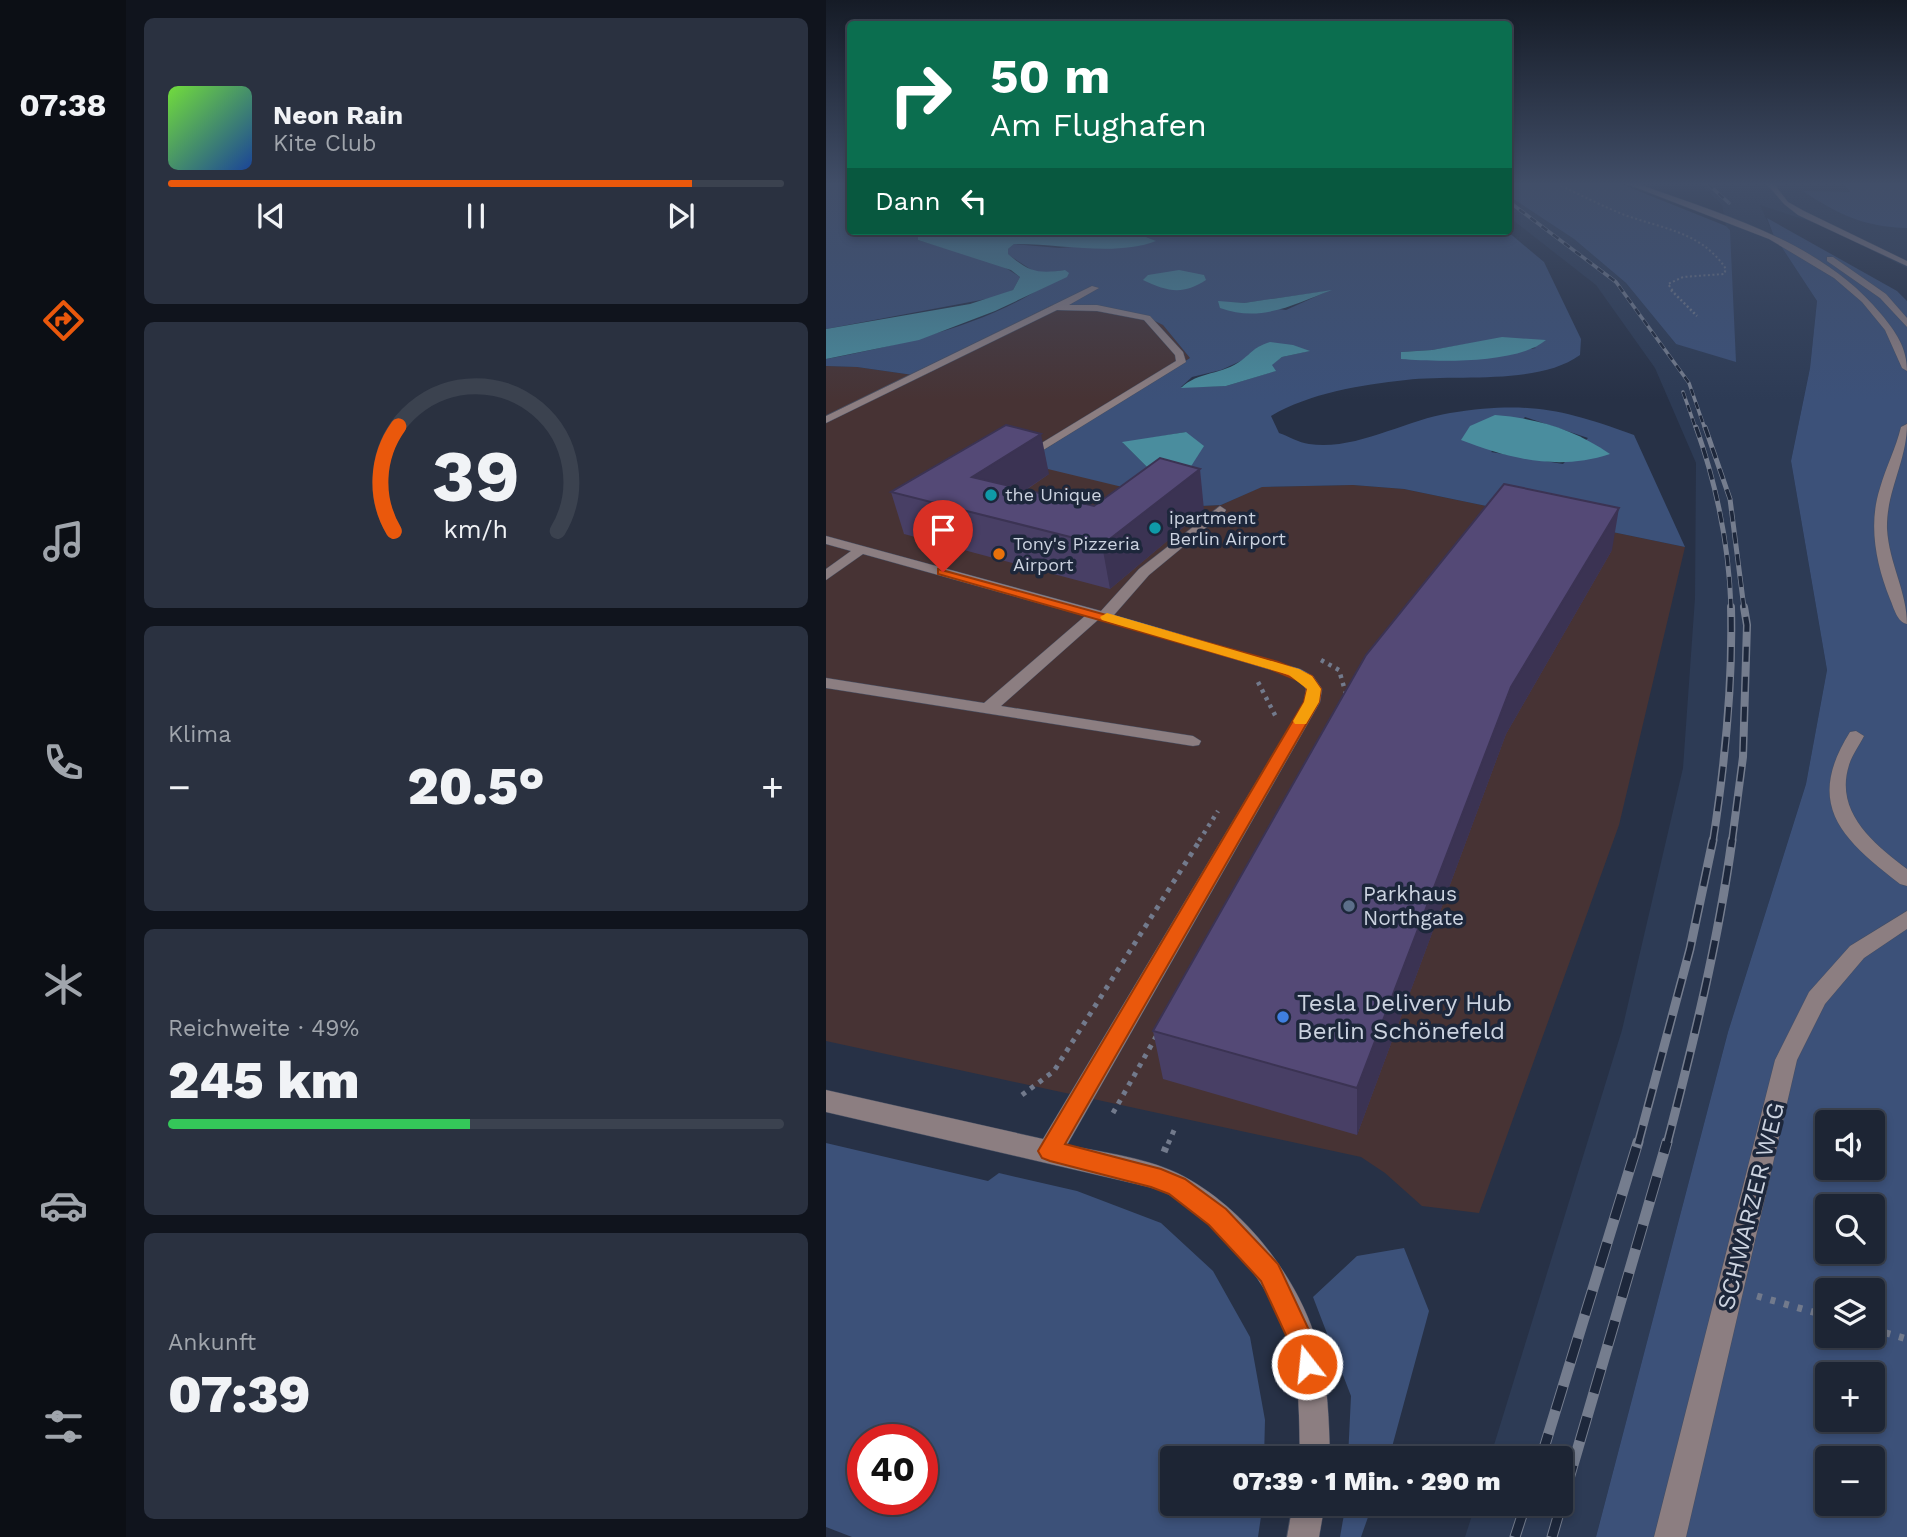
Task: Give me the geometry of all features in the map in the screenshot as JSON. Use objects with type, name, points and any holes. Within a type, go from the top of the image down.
[{"type":"street","points":[[1808,256],[1860,296],[1891,330],[1907,368]]},
{"type":"street","points":[[1815,256],[1860,278],[1883,296],[1907,324]]},
{"type":"street","points":[[1890,256],[1907,264]]},
{"type":"street","points":[[826,420],[1095,288]]},
{"type":"street","points":[[1028,454],[1181,362],[1182,358],[1147,318],[1097,308],[1056,307]]},
{"type":"street","points":[[1907,427],[1883,499],[1881,529],[1884,560],[1895,597],[1907,620]]},
{"type":"street","points":[[988,708],[1100,615],[1144,572],[1220,510]]},
{"type":"street","points":[[826,540],[1100,615],[1294,672],[1307,679],[1314,689],[1312,702],[1050,1151]]},
{"type":"street","points":[[826,576],[862,549]]},
{"type":"street","points":[[826,683],[1193,741]]},
{"type":"street","points":[[1856,736],[1839,768],[1838,794],[1846,826],[1869,849],[1907,879]]},
{"type":"street","name":"SCHWARZER WEG","points":[[1670,1537],[1786,1060],[1817,998],[1857,952],[1907,919]]},
{"type":"street","points":[[826,1101],[1050,1151],[1153,1176],[1177,1186],[1217,1217],[1270,1273],[1303,1345],[1314,1404],[1315,1446]]},
{"type":"street","points":[[1303,1537],[1307,1516]]},
{"type":"path","points":[[1697,316],[1690,304],[1671,291],[1668,284],[1683,277],[1724,274],[1726,269],[1717,256]]},
{"type":"path","points":[[1255,677],[1277,715],[1270,727]]},
{"type":"path","points":[[1022,1096],[1054,1071],[1220,807]]},
{"type":"path","points":[[1731,1289],[1815,1313]]},
{"type":"path","points":[[1885,1333],[1907,1339]]},
{"type":"shaded area","points":[[826,256],[970,256],[1001,265],[1020,277],[1013,290],[997,297],[826,329]]},
{"type":"shaded area","points":[[967,256],[1010,256],[1034,270],[1065,270],[1069,273],[1067,277],[995,311],[919,340],[826,359],[826,329],[970,304],[1013,290],[1020,277],[1011,270]]},
{"type":"shaded area","points":[[1010,256],[1537,256],[1544,262],[1581,339],[1580,355],[1562,365],[1519,375],[1426,378],[1336,391],[1302,401],[1271,416],[1279,433],[1309,444],[1327,445],[1362,439],[1433,417],[1477,409],[1524,408],[1565,413],[1634,435],[1685,547],[1404,489],[1353,485],[1262,487],[1221,505],[1201,506],[1023,463],[1190,358],[1163,325],[1149,318],[1078,306],[1052,305],[913,375],[857,367],[826,366],[826,359],[919,338],[984,317],[1041,288],[1065,270],[1038,274]],"holes":[[[1328,291],[1286,310],[1219,302],[1244,303]],[[1502,338],[1536,348],[1468,360],[1402,359],[1401,352],[1432,350]],[[1309,351],[1282,357],[1271,365],[1275,371],[1226,386],[1181,387],[1192,377],[1221,370],[1243,360]],[[1525,417],[1588,438],[1563,464],[1491,452]],[[1186,432],[1150,470],[1123,443]]]},
{"type":"shaded area","points":[[1559,256],[1594,256],[1626,283],[1676,344],[1718,256],[1787,256],[1817,301],[1810,368],[1791,461],[1827,670],[1806,784],[1728,1032],[1596,1537],[1465,1537],[1472,1516],[1573,1516],[1573,1446],[1494,1446],[1622,1030],[1683,768],[1695,598],[1696,463],[1655,368],[1596,285]]},
{"type":"shaded area","points":[[1594,256],[1731,256],[1736,362],[1676,344],[1626,283]]},
{"type":"shaded area","points":[[1787,256],[1834,256],[1897,291],[1907,301],[1907,1537],[1596,1537],[1728,1032],[1806,784],[1827,670],[1791,461],[1810,368],[1817,301]]},
{"type":"shaded area","points":[[1882,256],[1907,256],[1907,268]]},
{"type":"shaded area","points":[[1179,270],[1204,275],[1206,280],[1190,288],[1175,290],[1143,280],[1148,275]]},
{"type":"shaded area","points":[[1332,290],[1264,313],[1235,312],[1220,308],[1218,301],[1244,303]]},
{"type":"shaded area","points":[[1052,305],[1078,306],[1149,318],[1163,325],[1190,358],[1024,462],[1201,506],[1221,505],[1261,487],[1353,485],[1404,489],[1685,547],[1619,825],[1479,1213],[1422,1206],[1385,1173],[1361,1157],[826,1041],[826,366],[857,367],[913,375]]},
{"type":"shaded area","points":[[1502,337],[1546,340],[1517,354],[1477,360],[1401,359],[1401,352],[1432,350]]},
{"type":"shaded area","points":[[1270,342],[1293,345],[1310,351],[1282,357],[1272,365],[1276,371],[1226,386],[1181,388],[1195,379],[1235,365],[1257,348]]},
{"type":"shaded area","points":[[1495,415],[1556,427],[1584,438],[1610,454],[1572,462],[1535,461],[1498,453],[1461,440],[1470,426]]},
{"type":"shaded area","points":[[1186,432],[1204,446],[1188,471],[1150,470],[1122,442]]},
{"type":"shaded area","points":[[826,1143],[988,1181],[999,1173],[1077,1191],[1161,1223],[1213,1271],[1250,1337],[1265,1420],[1264,1446],[1160,1446],[1160,1516],[1261,1516],[1258,1537],[852,1537],[826,1527]]},
{"type":"shaded area","points":[[1404,1248],[1429,1311],[1392,1446],[1349,1446],[1351,1396],[1313,1297],[1357,1256]]},
{"type":"shaded area","points":[[1344,1516],[1368,1516],[1361,1537],[1340,1537]]},
{"type":"building","points":[[1006,425],[1041,434],[972,477],[1094,506],[1160,458],[1200,469],[1102,545],[891,492]]},
{"type":"building","name":"Parkhaus Northgate","points":[[1504,484],[1619,508],[1511,687],[1357,1088],[1153,1031],[1366,655]]},
{"type":"railway","points":[[1581,256],[1616,282],[1689,383],[1705,429]]},
{"type":"railway","points":[[1683,392],[1696,429]]},
{"type":"railway","points":[[1696,427],[1721,516],[1731,608]]},
{"type":"railway","points":[[1705,427],[1730,499],[1744,608]]},
{"type":"railway","points":[[1732,841],[1743,757],[1747,625],[1744,607]]},
{"type":"railway","points":[[1713,841],[1727,724],[1731,608]]},
{"type":"railway","points":[[1638,1144],[1690,949],[1713,840]]},
{"type":"railway","points":[[1667,1144],[1712,955],[1732,840]]},
{"type":"railway","points":[[1545,1446],[1638,1142]]},
{"type":"railway","points":[[1552,1537],[1667,1142]]},
{"type":"railway","points":[[1515,1537],[1522,1516]]},
{"type":"slow traffic","points":[[1107,617],[1294,672],[1307,679],[1314,689],[1312,702],[1301,721]]},
{"type":"place","name":"the Unique","points":[[991,495]]},
{"type":"place","name":"ipartment Berlin Airport","points":[[1155,528]]},
{"type":"place","name":"Tony's Pizzeria Airport","points":[[999,554]]},
{"type":"place","name":"Parkhaus Northgate","points":[[1349,906]]},
{"type":"place","name":"Tesla Delivery Hub Berlin Schönefeld","points":[[1283,1017]]},
{"type":"route","points":[[943,572],[1273,665],[1307,679],[1314,689],[1312,702],[1050,1151],[1153,1176],[1177,1186],[1217,1217],[1270,1273],[1303,1345],[1307,1364]]}]
